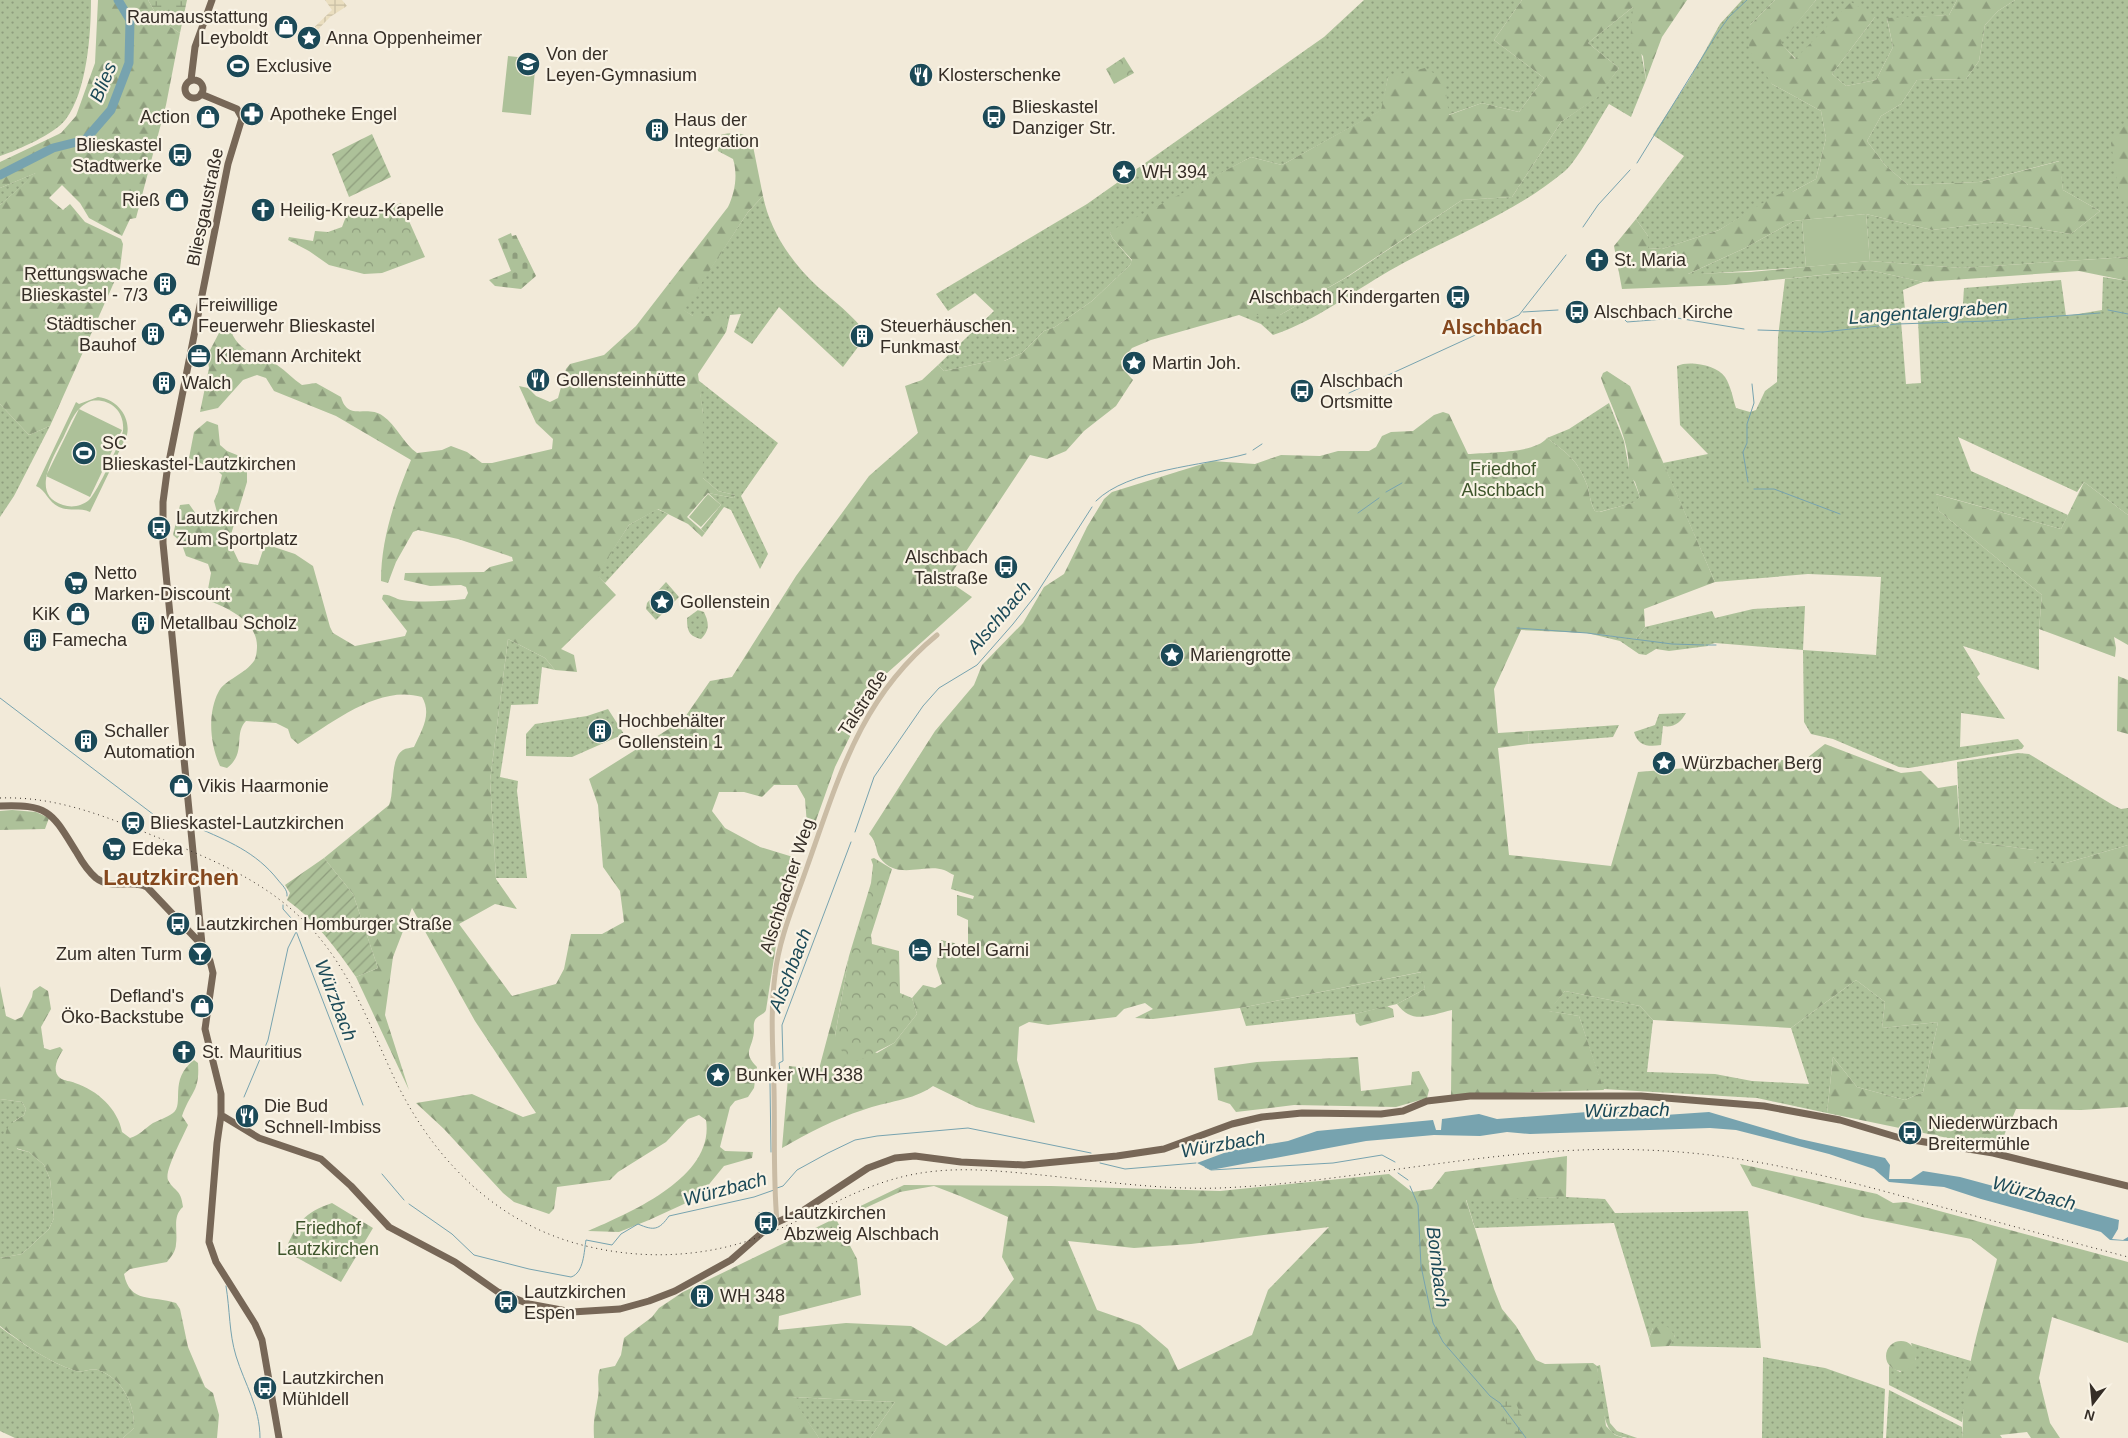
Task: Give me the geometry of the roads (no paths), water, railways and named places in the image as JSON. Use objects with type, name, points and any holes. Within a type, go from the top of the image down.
[{"type":"main road","points":[[191,80],[196,80],[202,84],[203,89],[201,94],[194,97],[187,93],[185,87],[191,80],[195,47],[212,0]]},
{"type":"main road","name":"Bliesgaustraße","points":[[201,94],[231,107],[241,119],[228,164],[163,502],[163,543],[202,944]]},
{"type":"main road","points":[[0,806],[30,806],[42,809],[51,815],[94,877],[112,884],[135,883],[147,887],[202,944],[212,965],[212,981],[204,1026],[220,1087],[221,1115],[209,1234],[210,1249],[262,1340],[279,1438]]},
{"type":"main road","points":[[186,927],[193,927],[199,921]]},
{"type":"main road","points":[[221,1115],[243,1130],[267,1142],[321,1159],[351,1186],[389,1228],[441,1254],[498,1292],[517,1300],[559,1310],[600,1311],[649,1301],[705,1276],[740,1254],[761,1233],[777,1222],[811,1206],[868,1168],[895,1158],[915,1156],[983,1164],[1044,1163],[1164,1149],[1232,1124],[1281,1114],[1381,1114],[1410,1108],[1427,1102],[1470,1096],[1641,1096],[1735,1102],[1840,1120],[1900,1138],[1993,1153],[2128,1186]]},
{"type":"main road","points":[[219,1126],[243,1130]]},
{"type":"street","name":"Talstraße","points":[[830,799],[846,757],[874,708],[905,665],[937,635]]},
{"type":"street","name":"Alschbacher Weg","points":[[777,1222],[773,1010],[775,974],[782,939],[830,799]]},
{"type":"water","points":[[1600,1111],[1665,1115],[1709,1112],[1800,1139],[1885,1158],[1890,1165],[1889,1179],[1911,1179],[1923,1171],[1960,1177],[2119,1220],[2118,1229],[2112,1239],[2123,1240],[2128,1237],[2128,1241],[2110,1240],[2101,1232],[1944,1187],[1889,1182],[1874,1169],[1829,1154],[1736,1130],[1710,1128],[1530,1134],[1507,1132],[1480,1136],[1434,1135],[1366,1141],[1211,1170],[1197,1163],[1232,1150],[1288,1141],[1317,1131],[1433,1120],[1436,1130],[1441,1130],[1442,1119],[1479,1114],[1497,1119]]},
{"type":"waterway","name":"Blies","points":[[0,175],[53,148],[85,140],[111,110],[129,63],[130,20],[118,0]]},
{"type":"waterway","points":[[1637,163],[1716,35],[1729,17],[1747,0]]},
{"type":"waterway","points":[[1583,227],[1598,205],[1630,170]]},
{"type":"waterway","name":"Alschbach","points":[[1349,393],[1519,315],[1566,255]]},
{"type":"waterway","name":"Langentalergraben","points":[[1597,309],[1615,309]]},
{"type":"waterway","name":"Langentalergraben","points":[[1622,309],[1624,319],[1627,322],[1677,318],[1744,329]]},
{"type":"waterway","name":"Langentalergraben","points":[[1523,312],[1558,310]]},
{"type":"waterway","name":"Langentalergraben","points":[[2108,310],[2128,314]]},
{"type":"waterway","name":"Langentalergraben","points":[[1758,330],[1823,332],[1897,324],[1990,321],[2100,313]]},
{"type":"waterway","points":[[1748,482],[1743,452],[1747,443],[1747,424],[1754,403],[1752,384]]},
{"type":"waterway","name":"Alschbach","points":[[1253,450],[1262,444]]},
{"type":"waterway","name":"Alschbach","points":[[1096,501],[1110,490],[1146,475],[1246,454]]},
{"type":"waterway","points":[[1386,492],[1402,483]]},
{"type":"waterway","points":[[1754,489],[1774,489],[1840,514]]},
{"type":"waterway","points":[[1358,513],[1379,498]]},
{"type":"waterway","name":"Alschbach","points":[[855,832],[874,777],[923,706],[939,688],[977,665],[1013,624],[1035,596],[1092,507]]},
{"type":"waterway","points":[[1517,628],[1587,633],[1672,644],[1704,645]]},
{"type":"waterway","points":[[1706,645],[1716,645]]},
{"type":"waterway","name":"Würzbach","points":[[0,698],[162,821],[179,828],[184,827]]},
{"type":"waterway","name":"Würzbach","points":[[196,827],[241,848],[251,855],[269,870],[283,886],[287,896]]},
{"type":"waterway","name":"Alschbach","points":[[781,1082],[779,1063],[783,1061],[782,1025],[851,842]]},
{"type":"waterway","name":"Würzbach","points":[[283,905],[283,909],[291,918],[363,1105]]},
{"type":"waterway","points":[[244,1097],[268,1040],[288,948],[296,932]]},
{"type":"waterway","name":"Alschbach","points":[[770,1082],[771,1152]]},
{"type":"waterway","name":"Würzbach","points":[[777,1188],[783,1186],[797,1170],[828,1153],[855,1140],[877,1136],[968,1128],[1091,1153]]},
{"type":"waterway","name":"Bornbach","points":[[1205,1167],[1211,1170],[1333,1163],[1382,1155],[1395,1162]]},
{"type":"waterway","name":"Würzbach","points":[[1100,1163],[1125,1169],[1196,1163]]},
{"type":"waterway","name":"Bornbach","points":[[1398,1173],[1408,1180]]},
{"type":"waterway","name":"Würzbach","points":[[382,1174],[404,1200]]},
{"type":"waterway","name":"Bornbach","points":[[1410,1186],[1418,1205],[1421,1266],[1433,1323],[1443,1342],[1490,1396],[1500,1403],[1526,1438]]},
{"type":"waterway","name":"Würzbach","points":[[409,1204],[452,1234],[474,1255],[571,1277],[579,1271],[586,1240],[612,1245],[621,1234],[638,1224],[648,1228],[656,1228],[669,1216],[754,1197],[774,1190]]},
{"type":"waterway","points":[[226,1286],[234,1347],[258,1416],[260,1438]]},
{"type":"railway","points":[[0,798],[42,800],[81,809],[198,854],[235,871],[270,892],[302,919],[331,953],[354,990],[407,1102],[425,1131],[468,1182],[494,1203],[522,1221],[553,1236],[609,1251],[657,1255],[680,1254],[727,1247],[772,1232],[871,1187],[913,1174],[937,1171],[996,1171],[1149,1186],[1220,1188],[1326,1179],[1538,1153],[1644,1150],[1718,1156],[1790,1168],[1862,1185],[2128,1257]]},
{"type":"place","name":"Raumausstattung Leyboldt","points":[[286,27]]},
{"type":"place","name":"Anna Oppenheimer","points":[[309,38]]},
{"type":"place","name":"Von der Leyen-Gymnasium","points":[[528,64]]},
{"type":"place","name":"Exclusive","points":[[238,66]]},
{"type":"place","name":"Klosterschenke","points":[[921,75]]},
{"type":"place","name":"Apotheke Engel","points":[[252,114]]},
{"type":"place","name":"Action","points":[[208,117]]},
{"type":"place","name":"Blieskastel Danziger Str.","points":[[994,117]]},
{"type":"place","name":"Haus der Integration","points":[[657,130]]},
{"type":"place","name":"Blieskastel Stadtwerke","points":[[180,155]]},
{"type":"place","name":"WH 394","points":[[1124,172]]},
{"type":"place","name":"Rieß","points":[[177,200]]},
{"type":"place","name":"Heilig-Kreuz-Kapelle","points":[[263,210]]},
{"type":"place","name":"St. Maria","points":[[1597,260]]},
{"type":"place","name":"Rettungswache Blieskastel - 7/3","points":[[165,284]]},
{"type":"place","name":"Alschbach Kindergarten","points":[[1458,297]]},
{"type":"place","name":"Alschbach Kirche","points":[[1577,312]]},
{"type":"place","name":"Freiwillige Feuerwehr Blieskastel","points":[[180,315]]},
{"type":"place","name":"Städtischer Bauhof","points":[[153,334]]},
{"type":"place","name":"Steuerhäuschen. Funkmast","points":[[862,336]]},
{"type":"place","name":"Klemann Architekt","points":[[199,356]]},
{"type":"place","name":"Martin Joh.","points":[[1134,363]]},
{"type":"place","name":"Gollensteinhütte","points":[[538,380]]},
{"type":"place","name":"Walch","points":[[164,383]]},
{"type":"place","name":"Alschbach Ortsmitte","points":[[1302,391]]},
{"type":"place","name":"SC Blieskastel-Lautzkirchen","points":[[84,453]]},
{"type":"place","name":"Lautzkirchen Zum Sportplatz","points":[[159,528]]},
{"type":"place","name":"Alschbach Talstraße","points":[[1006,567]]},
{"type":"place","name":"Netto Marken-Discount","points":[[76,583]]},
{"type":"place","name":"Gollenstein","points":[[662,602]]},
{"type":"place","name":"KiK","points":[[78,614]]},
{"type":"place","name":"Metallbau Scholz","points":[[143,623]]},
{"type":"place","name":"Famecha","points":[[35,640]]},
{"type":"place","name":"Mariengrotte","points":[[1172,655]]},
{"type":"place","name":"Hochbehälter Gollenstein 1","points":[[600,731]]},
{"type":"place","name":"Schaller Automation","points":[[86,741]]},
{"type":"place","name":"Würzbacher Berg","points":[[1664,763]]},
{"type":"place","name":"Vikis Haarmonie","points":[[181,786]]},
{"type":"place","name":"Blieskastel-Lautzkirchen","points":[[133,823]]},
{"type":"place","name":"Edeka","points":[[114,849]]},
{"type":"place","name":"Lautzkirchen Homburger Straße","points":[[178,924]]},
{"type":"place","name":"Hotel Garni","points":[[920,950]]},
{"type":"place","name":"Zum alten Turm","points":[[200,954]]},
{"type":"place","name":"Defland's Öko-Backstube","points":[[202,1006]]},
{"type":"place","name":"St. Mauritius","points":[[184,1052]]},
{"type":"place","name":"Bunker WH 338","points":[[718,1075]]},
{"type":"place","name":"Die Bud Schnell-Imbiss","points":[[247,1116]]},
{"type":"place","name":"Niederwürzbach Breitermühle","points":[[1910,1133]]},
{"type":"place","name":"Lautzkirchen Abzweig Alschbach","points":[[766,1223]]},
{"type":"place","name":"WH 348","points":[[702,1296]]},
{"type":"place","name":"Lautzkirchen Espen","points":[[506,1302]]},
{"type":"place","name":"Lautzkirchen Mühldell","points":[[265,1388]]},
{"type":"district","name":"Alschbach","points":[[1492,327]]},
{"type":"district","name":"Lautzkirchen","points":[[171,877]]},
{"type":"park label","name":"Friedhof Alschbach","points":[[1503,479]]},
{"type":"park label","name":"Friedhof Lautzkirchen","points":[[328,1238]]}]
